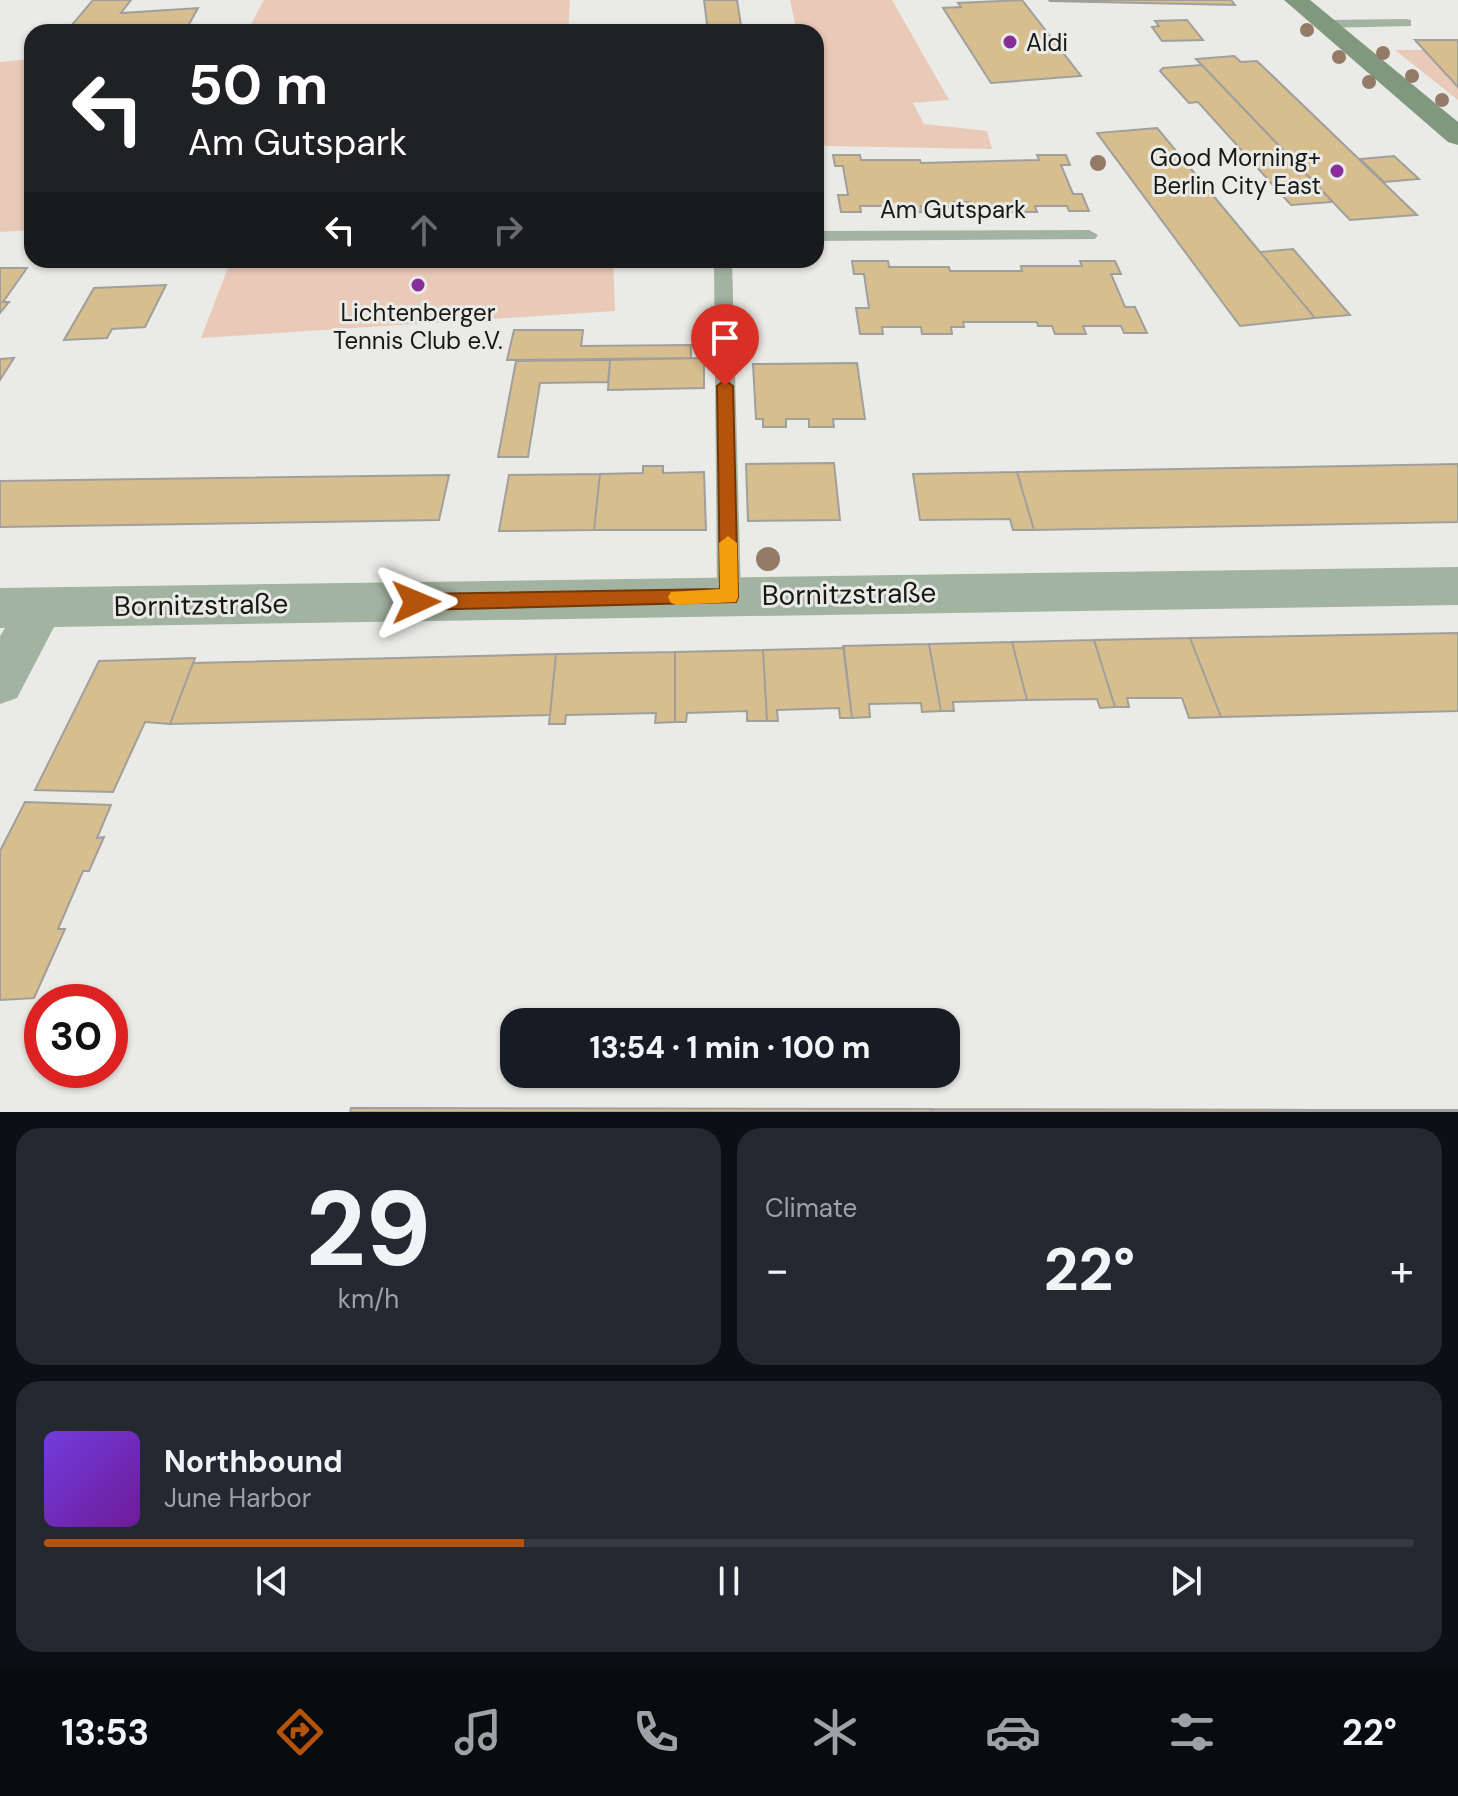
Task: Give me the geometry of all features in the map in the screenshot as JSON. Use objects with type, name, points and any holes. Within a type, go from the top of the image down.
[{"type":"street","points":[[1296,0],[1458,136]]},
{"type":"street","name":"Bornitzstraße","points":[[20,608],[1458,586]]},
{"type":"street","points":[[0,682],[20,608]]},
{"type":"lane","points":[[1324,24],[1406,23]]},
{"type":"lane","name":"Am Gutspark","points":[[824,236],[1089,235]]},
{"type":"lane","points":[[723,268],[729,597]]},
{"type":"shaded area","points":[[264,0],[570,0],[568,24],[251,24]]},
{"type":"shaded area","points":[[790,0],[892,0],[949,100],[913,103],[924,124],[987,131],[992,149],[825,146],[824,24],[795,24]]},
{"type":"shaded area","points":[[1395,50],[1424,50],[1458,87],[1458,100]]},
{"type":"shaded area","points":[[24,60],[24,230],[0,232],[0,62]]},
{"type":"shaded area","name":"Lichtenberger Tennis Club e.V.","points":[[228,268],[613,268],[615,311],[201,338]]},
{"type":"building","points":[[93,0],[131,0],[121,13],[198,8],[189,24],[73,24]]},
{"type":"building","points":[[704,0],[737,0],[741,24],[707,24]]},
{"type":"building","name":"Aldi","points":[[1022,0],[1081,76],[991,83],[943,8],[961,7],[958,3]]},
{"type":"building","points":[[1231,0],[1235,5],[1050,1]]},
{"type":"building","points":[[1187,20],[1203,40],[1162,41],[1152,27],[1159,26],[1155,21]]},
{"type":"building","points":[[1415,40],[1458,40],[1458,87],[1424,50]]},
{"type":"building","points":[[1234,56],[1241,62],[1257,61],[1417,215],[1350,220],[1196,59]]},
{"type":"building","points":[[1202,65],[1333,202],[1291,205],[1198,102],[1189,103],[1160,71],[1163,68]]},
{"type":"building","points":[[1157,128],[1315,318],[1240,326],[1097,133]]},
{"type":"building","points":[[833,155],[860,155],[861,160],[920,160],[921,163],[1039,160],[1037,155],[1066,155],[1070,165],[1061,165],[1073,194],[1082,194],[1089,211],[1069,211],[1067,206],[1035,206],[1037,212],[1008,212],[1007,206],[971,208],[970,202],[954,202],[956,208],[921,206],[922,212],[894,212],[893,206],[860,206],[861,212],[841,212],[838,195],[848,195],[843,166],[835,166]]},
{"type":"building","points":[[1394,156],[1419,179],[1384,182],[1360,159]]},
{"type":"building","points":[[1293,249],[1350,315],[1315,318],[1260,252]]},
{"type":"building","points":[[852,261],[888,261],[889,267],[949,267],[950,271],[1022,271],[1021,266],[1082,266],[1080,261],[1115,261],[1121,274],[1111,274],[1125,307],[1135,307],[1147,333],[1124,333],[1121,326],[1083,326],[1086,334],[1055,334],[1052,326],[1038,326],[1037,322],[963,322],[964,327],[951,327],[952,334],[922,334],[921,327],[882,327],[883,334],[860,334],[856,308],[869,308],[864,274],[854,274]]},
{"type":"building","points":[[0,268],[27,268],[3,302],[9,302],[0,313]]},
{"type":"building","points":[[166,285],[145,327],[112,329],[107,338],[64,340],[94,288]]},
{"type":"building","points":[[514,330],[583,330],[581,346],[691,345],[691,358],[507,360]]},
{"type":"building","points":[[14,358],[0,380],[0,359]]},
{"type":"building","points":[[704,358],[704,388],[608,390],[610,360]]},
{"type":"building","points":[[610,360],[608,382],[540,383],[528,457],[498,457],[516,361]]},
{"type":"building","points":[[857,363],[865,419],[833,419],[834,427],[809,427],[809,419],[786,419],[786,427],[763,427],[763,419],[756,419],[753,364]]},
{"type":"building","points":[[834,463],[840,520],[748,521],[746,464]]},
{"type":"building","points":[[1458,464],[1458,522],[1034,530],[1017,472]]},
{"type":"building","points":[[643,466],[663,466],[663,473],[704,472],[706,530],[594,530],[600,474],[643,473]]},
{"type":"building","points":[[1017,472],[1034,530],[1013,530],[1010,519],[920,520],[913,474]]},
{"type":"building","points":[[600,474],[594,530],[499,531],[509,475]]},
{"type":"building","points":[[449,475],[439,520],[0,527],[0,481]]},
{"type":"building","points":[[1458,633],[1458,711],[1221,717],[1190,638]]},
{"type":"building","points":[[1190,638],[1221,717],[1189,718],[1182,698],[1127,698],[1129,707],[1115,707],[1094,640]]},
{"type":"building","points":[[1094,640],[1115,707],[1100,708],[1097,699],[1027,700],[1012,642]]},
{"type":"building","points":[[1012,642],[1027,700],[953,702],[954,711],[941,711],[929,644]]},
{"type":"building","points":[[929,644],[941,711],[922,712],[921,703],[869,704],[870,717],[852,718],[843,646]]},
{"type":"building","points":[[844,648],[852,718],[840,718],[839,708],[777,710],[778,721],[767,721],[763,650]]},
{"type":"building","points":[[763,650],[767,721],[747,721],[747,711],[687,713],[686,722],[675,722],[675,652]]},
{"type":"building","points":[[675,652],[675,722],[655,723],[656,713],[566,715],[565,724],[549,724],[556,654]]},
{"type":"building","points":[[556,654],[550,715],[170,724],[193,663]]},
{"type":"building","points":[[195,658],[170,724],[145,722],[113,792],[35,790],[99,661]]},
{"type":"building","points":[[25,802],[111,805],[97,838],[104,837],[89,871],[83,871],[58,929],[65,929],[40,984],[24,984],[24,999],[0,1000],[0,851]]},
{"type":"building","points":[[351,1108],[931,1109],[932,1112],[350,1112]]},
{"type":"building","points":[[931,1109],[1321,1110],[1322,1112],[932,1112]]},
{"type":"building","points":[[1458,1110],[1458,1112],[1322,1112]]},
{"type":"slow traffic","points":[[677,597],[729,597],[728,543]]},
{"type":"place","name":"Aldi","points":[[1010,42]]},
{"type":"place","name":"Good Morning+ Berlin City East","points":[[1337,171]]},
{"type":"place","name":"Lichtenberger Tennis Club e.V.","points":[[418,285]]},
{"type":"route","points":[[416,602],[729,597],[725,386]]}]
